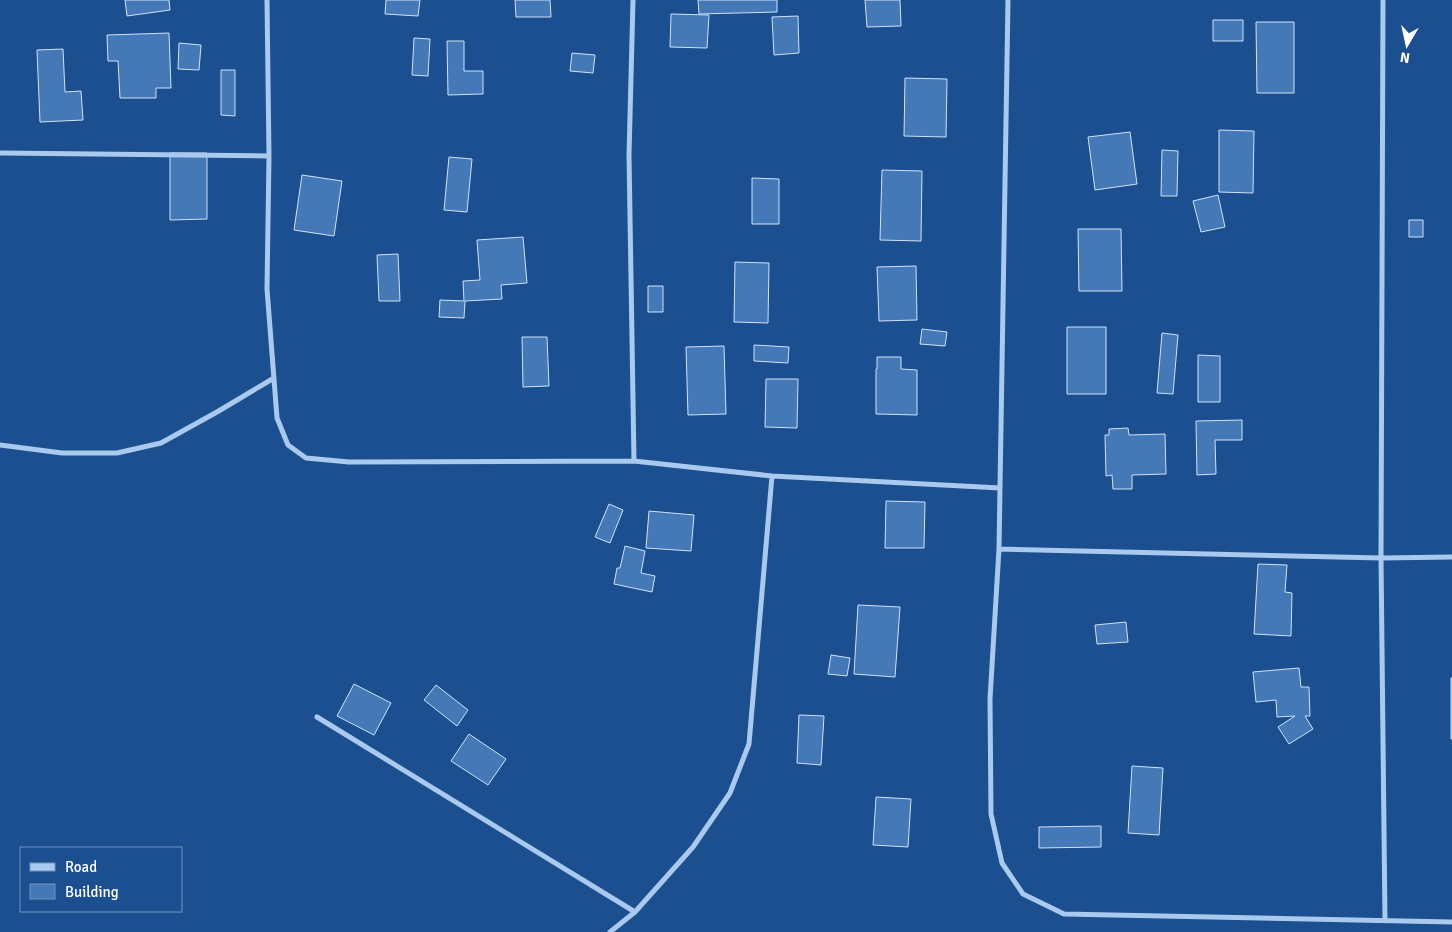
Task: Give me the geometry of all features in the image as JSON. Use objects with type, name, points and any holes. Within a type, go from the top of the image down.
[{"type":"street","points":[[267,0],[269,156],[267,290],[277,418],[288,445],[306,458],[349,462],[634,461],[772,476],[1000,488]]},
{"type":"street","points":[[633,0],[629,155],[634,461]]},
{"type":"street","points":[[1008,0],[999,549],[990,699],[991,814],[1002,863],[1023,894],[1064,914],[1452,922]]},
{"type":"street","points":[[1383,0],[1381,558],[1385,921]]},
{"type":"street","points":[[0,153],[269,156]]},
{"type":"street","points":[[0,445],[62,453],[117,453],[161,443],[274,378]]},
{"type":"street","points":[[610,932],[635,912],[693,847],[730,793],[748,744],[772,476]]},
{"type":"street","points":[[999,549],[1381,558],[1452,557]]},
{"type":"street","points":[[317,716],[635,912]]},
{"type":"building","points":[[125,0],[169,0],[170,10],[127,16]]},
{"type":"building","points":[[386,0],[420,0],[418,16],[385,14]]},
{"type":"building","points":[[515,0],[550,0],[551,17],[516,17]]},
{"type":"building","points":[[698,0],[777,0],[777,12],[699,14]]},
{"type":"building","points":[[865,0],[900,0],[901,26],[867,27]]},
{"type":"building","points":[[671,14],[709,15],[707,48],[670,47]]},
{"type":"building","points":[[798,16],[799,53],[774,55],[772,17]]},
{"type":"building","points":[[1213,20],[1243,20],[1243,41],[1213,41]]},
{"type":"building","points":[[1256,22],[1294,22],[1294,93],[1257,93]]},
{"type":"building","points":[[169,33],[171,88],[156,88],[156,98],[120,98],[118,61],[108,61],[107,35]]},
{"type":"building","points":[[414,38],[430,39],[428,76],[412,75]]},
{"type":"building","points":[[447,41],[464,41],[464,71],[483,71],[483,94],[448,95]]},
{"type":"building","points":[[179,43],[201,45],[199,70],[178,69]]},
{"type":"building","points":[[63,49],[65,92],[81,91],[83,120],[40,122],[37,50]]},
{"type":"building","points":[[572,53],[595,55],[593,73],[570,71]]},
{"type":"building","points":[[221,70],[235,70],[235,116],[221,115]]},
{"type":"building","points":[[905,78],[947,79],[946,137],[904,136]]},
{"type":"building","points":[[1219,130],[1254,131],[1253,193],[1219,192]]},
{"type":"building","points":[[1130,132],[1137,184],[1095,190],[1088,137]]},
{"type":"building","points":[[1162,150],[1178,151],[1177,196],[1161,196]]},
{"type":"building","points":[[170,153],[207,153],[207,219],[170,220]]},
{"type":"building","points":[[449,157],[472,159],[467,212],[444,210]]},
{"type":"building","points":[[882,170],[922,171],[921,241],[880,240]]},
{"type":"building","points":[[302,175],[342,181],[334,236],[294,230]]},
{"type":"building","points":[[752,178],[779,179],[779,224],[752,224]]},
{"type":"building","points":[[1218,195],[1225,227],[1201,232],[1193,201]]},
{"type":"building","points":[[1409,220],[1423,220],[1423,237],[1409,237]]},
{"type":"building","points":[[1078,229],[1121,229],[1122,291],[1079,291]]},
{"type":"building","points":[[523,237],[527,283],[501,285],[502,299],[465,301],[464,318],[439,317],[440,300],[464,301],[463,281],[480,280],[477,240]]},
{"type":"building","points":[[398,254],[400,301],[379,301],[377,255]]},
{"type":"building","points":[[735,262],[769,263],[768,323],[734,322]]},
{"type":"building","points":[[916,266],[917,320],[879,321],[877,267]]},
{"type":"building","points":[[648,286],[663,286],[663,312],[648,312]]},
{"type":"building","points":[[1067,327],[1106,327],[1106,394],[1067,394]]},
{"type":"building","points":[[922,329],[947,332],[945,346],[920,344]]},
{"type":"building","points":[[1162,333],[1178,335],[1173,394],[1157,393]]},
{"type":"building","points":[[522,337],[547,337],[549,386],[523,387]]},
{"type":"building","points":[[754,345],[789,347],[788,363],[754,361]]},
{"type":"building","points":[[724,346],[726,414],[688,415],[686,347]]},
{"type":"building","points":[[1198,355],[1220,356],[1220,402],[1198,402]]},
{"type":"building","points":[[877,357],[901,357],[901,369],[917,370],[917,415],[876,414]]},
{"type":"building","points":[[766,379],[798,379],[797,428],[765,427]]},
{"type":"building","points":[[1242,420],[1242,440],[1215,440],[1216,474],[1197,475],[1196,421]]},
{"type":"building","points":[[1128,428],[1129,435],[1165,434],[1166,474],[1132,475],[1132,489],[1113,489],[1112,475],[1106,476],[1105,435],[1109,435],[1109,429]]},
{"type":"building","points":[[886,501],[925,502],[924,548],[885,548]]},
{"type":"building","points":[[609,504],[623,510],[610,543],[595,537]]},
{"type":"building","points":[[649,511],[694,515],[691,551],[646,548]]},
{"type":"building","points":[[625,546],[645,551],[641,573],[655,576],[652,592],[614,584],[617,568],[620,568]]},
{"type":"building","points":[[1258,564],[1287,565],[1285,592],[1292,593],[1291,636],[1254,634]]},
{"type":"building","points":[[858,605],[900,607],[895,677],[854,674]]},
{"type":"building","points":[[1126,622],[1128,642],[1097,644],[1095,625]]},
{"type":"building","points":[[831,655],[850,658],[847,676],[828,674]]},
{"type":"building","points":[[1299,668],[1301,687],[1309,687],[1310,716],[1305,716],[1313,729],[1289,744],[1278,727],[1295,716],[1277,717],[1276,700],[1256,702],[1253,672]]},
{"type":"building","points":[[1452,678],[1452,739],[1451,739]]},
{"type":"building","points":[[354,684],[391,703],[374,735],[337,716]]},
{"type":"building","points":[[436,685],[468,710],[457,726],[424,700]]},
{"type":"building","points":[[799,715],[824,716],[821,765],[797,763]]},
{"type":"building","points":[[469,734],[506,759],[488,785],[451,761]]},
{"type":"building","points":[[1132,766],[1163,768],[1159,835],[1128,833]]},
{"type":"building","points":[[876,797],[911,799],[908,847],[873,845]]},
{"type":"building","points":[[1101,826],[1101,847],[1039,848],[1039,827]]}]
